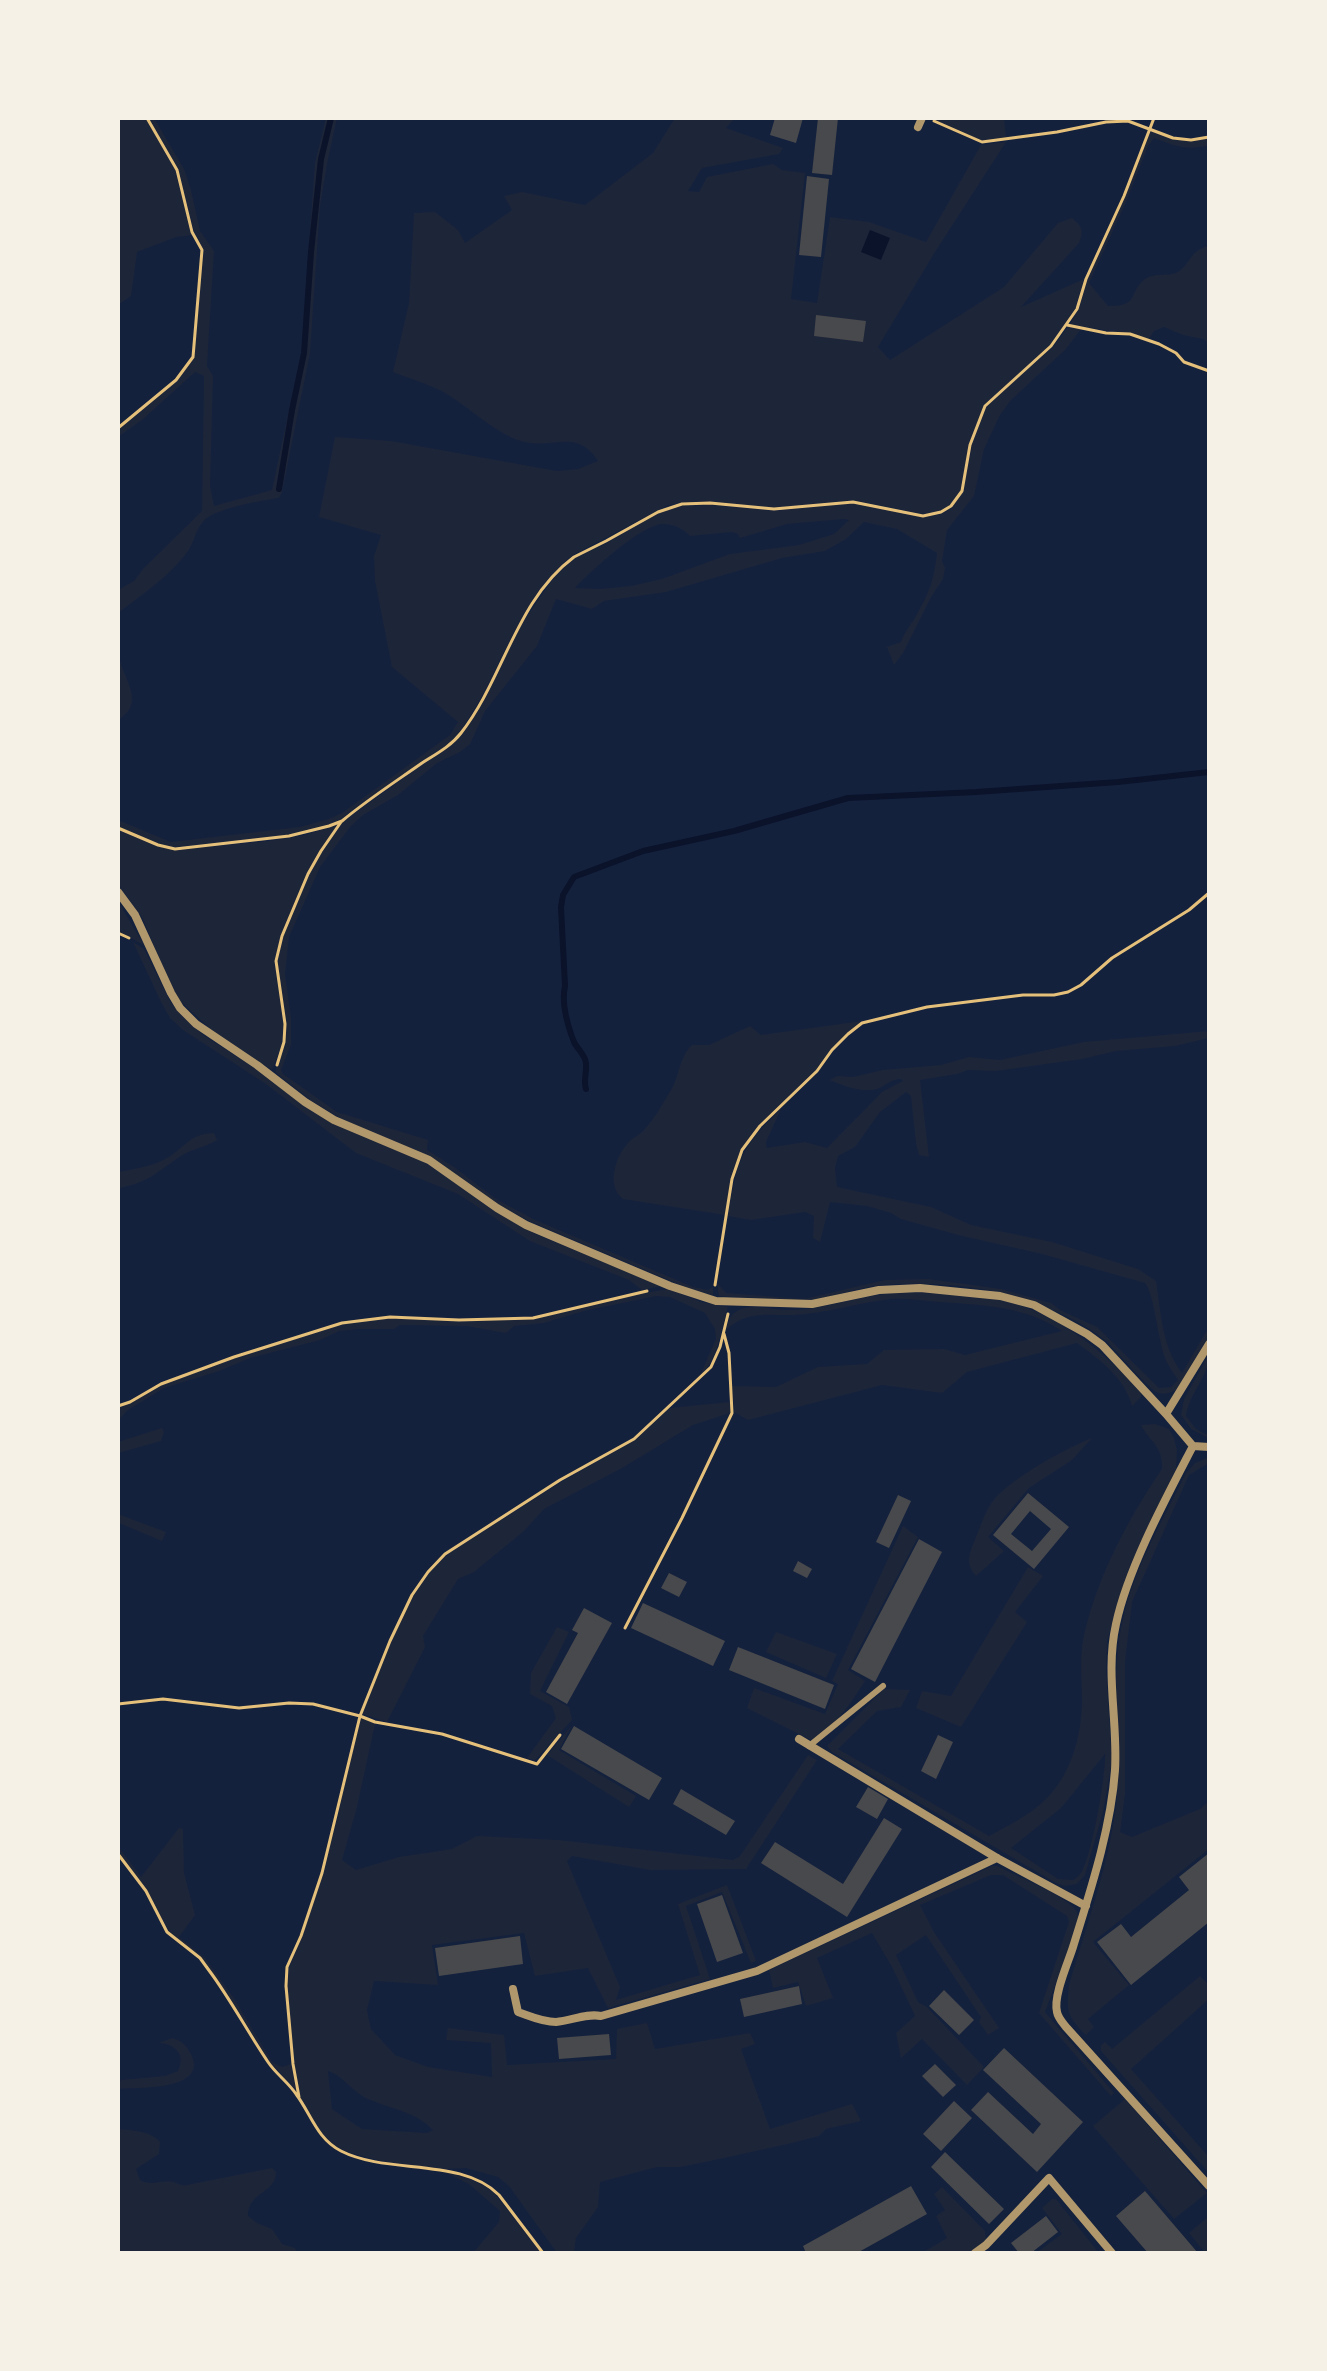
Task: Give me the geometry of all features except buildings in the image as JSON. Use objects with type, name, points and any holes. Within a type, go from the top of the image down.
[{"type":"street","points":[[118,892],[135,915],[180,1008],[207,1033],[334,1120],[429,1160],[526,1225],[670,1286],[716,1301],[812,1304],[896,1288],[977,1293],[1018,1300],[1058,1317],[1102,1345],[1193,1446],[1209,1447]]},
{"type":"street","points":[[1166,1414],[1209,1344]]},
{"type":"street","points":[[1193,1446],[1144,1547],[1116,1622],[1111,1669],[1114,1786],[1086,1906],[1061,1982],[1057,2014],[1209,2186]]},
{"type":"street","points":[[799,1739],[997,1858],[1086,1906]]},
{"type":"street","points":[[513,1989],[518,2012],[536,2018],[558,2022],[601,2016],[757,1971],[997,1858]]},
{"type":"street","points":[[975,2253],[1049,2178],[1112,2253]]},
{"type":"lane","points":[[809,1746],[883,1686]]},
{"type":"path","points":[[118,428],[176,380],[193,357],[202,250],[192,232],[177,170],[147,118]]},
{"type":"path","points":[[929,118],[982,142],[1128,121],[1173,138],[1191,140],[1209,137]]},
{"type":"path","points":[[118,828],[175,849],[289,836],[342,821],[460,735],[530,609],[556,573],[574,557],[658,512],[682,504],[710,503],[774,509],[853,502],[923,516],[951,506],[962,491],[970,445],[985,406],[1051,346],[1077,309],[1086,279],[1124,196],[1154,118]]},
{"type":"path","points":[[1067,325],[1106,333],[1130,334],[1159,344],[1176,353],[1181,360],[1209,371]]},
{"type":"path","points":[[271,1075],[284,1042],[285,1024],[276,961],[282,936],[308,874],[342,821]]},
{"type":"path","points":[[716,1301],[714,1279],[732,1179],[742,1150],[760,1126],[817,1071],[848,1034],[862,1023],[927,1007],[1068,992],[1081,985],[1112,958],[1177,918],[1209,893]]},
{"type":"path","points":[[118,1406],[161,1384],[342,1323],[390,1317],[459,1320],[533,1318],[670,1286]]},
{"type":"path","points":[[299,2097],[293,2064],[287,1967],[322,1873],[360,1716],[412,1595],[445,1554],[560,1480],[634,1439],[711,1367],[720,1347],[732,1302]]},
{"type":"path","points":[[625,1628],[732,1413],[729,1353],[723,1332]]},
{"type":"path","points":[[118,1704],[163,1699],[239,1708],[313,1704],[375,1722],[442,1734],[537,1764],[560,1735]]},
{"type":"path","points":[[118,1854],[146,1891],[167,1932],[200,1958],[269,2063],[299,2097],[316,2129],[338,2150],[385,2163],[469,2177],[493,2189],[543,2253]]},
{"type":"shaded area","points":[[118,118],[145,118],[150,124],[175,170],[193,235],[176,237],[137,252],[131,296],[118,305]]},
{"type":"shaded area","points":[[149,118],[154,118],[184,169],[200,231],[214,251],[207,366],[213,376],[210,486],[214,506],[272,490],[301,353],[315,163],[326,118],[330,118],[320,158],[303,353],[277,488],[280,489],[306,354],[323,159],[333,118],[337,118],[320,206],[310,353],[282,492],[279,498],[232,508],[207,518],[200,525],[188,551],[173,568],[118,613],[118,590],[134,581],[202,511],[204,376],[195,372],[142,420],[118,437],[118,430],[177,381],[194,357],[204,250],[194,231],[178,169]]},
{"type":"shaded area","points":[[675,118],[735,118],[726,128],[783,148],[779,154],[702,168],[688,191],[699,192],[707,177],[773,164],[782,170],[805,173],[791,299],[817,303],[830,217],[869,222],[926,242],[981,145],[1006,142],[878,347],[890,360],[1004,287],[1058,223],[1072,218],[1078,224],[1082,232],[1079,243],[1021,307],[1084,279],[1075,309],[1050,345],[984,405],[969,444],[961,491],[950,505],[940,511],[923,514],[853,500],[774,508],[668,505],[573,555],[554,573],[523,615],[475,709],[456,736],[341,819],[289,835],[175,847],[158,844],[118,827],[118,820],[171,842],[300,827],[329,819],[342,813],[450,735],[458,722],[392,667],[375,581],[374,556],[381,535],[319,517],[335,437],[391,441],[557,471],[578,469],[598,461],[590,451],[573,442],[536,443],[515,439],[445,393],[393,372],[409,303],[414,213],[435,212],[458,230],[465,243],[512,210],[504,196],[522,192],[585,205],[653,153]]},
{"type":"shaded area","points":[[932,118],[1004,118],[1006,138],[982,141]]},
{"type":"shaded area","points":[[1149,131],[1179,139],[1209,139],[1209,145],[1181,147],[1154,138],[1089,283],[1108,306],[1125,304],[1145,279],[1176,273],[1198,250],[1209,246],[1209,343],[1164,327],[1154,331],[1149,339],[1070,324],[1125,197]]},
{"type":"shaded area","points":[[870,230],[890,238],[881,260],[861,252]]},
{"type":"shaded area","points":[[1068,327],[1081,329],[1066,349],[1011,400],[1000,415],[984,449],[974,496],[947,530],[942,561],[945,568],[943,579],[894,665],[887,647],[901,642],[921,606],[931,585],[937,553],[897,529],[864,522],[846,539],[825,551],[782,558],[666,592],[604,601],[592,609],[556,599],[537,646],[485,711],[470,744],[437,763],[398,795],[363,815],[350,827],[320,867],[289,937],[285,974],[291,1045],[281,1070],[283,1074],[337,1112],[428,1140],[427,1150],[496,1199],[533,1219],[693,1287],[708,1290],[713,1287],[713,1295],[690,1289],[531,1222],[496,1203],[431,1157],[342,1119],[313,1102],[275,1072],[286,1043],[277,962],[283,937],[309,875],[342,822],[449,746],[469,724],[521,625],[557,573],[575,558],[658,513],[682,506],[711,505],[774,511],[852,503],[923,517],[942,514],[952,508],[963,491],[972,445],[986,406],[1053,347]],"holes":[[[849,520],[834,534],[799,545],[730,554],[662,579],[631,586],[575,588],[641,532],[662,524],[678,527],[690,536],[732,532],[740,538],[787,524]]]},
{"type":"shaded area","points":[[118,654],[132,698],[127,713],[118,720]]},
{"type":"shaded area","points":[[337,825],[307,874],[281,936],[274,962],[284,1024],[283,1042],[272,1070],[217,1035],[179,1000],[143,919],[118,884],[118,830],[157,846],[176,850],[269,841],[305,835]]},
{"type":"shaded area","points":[[118,901],[144,945],[118,931]]},
{"type":"shaded area","points":[[133,942],[144,949],[170,1001],[183,1017],[203,1035],[253,1067],[311,1111],[361,1136],[421,1160],[535,1234],[663,1286],[642,1290],[629,1280],[530,1241],[458,1194],[356,1153],[266,1084],[183,1030],[170,1018]]},
{"type":"shaded area","points":[[862,1021],[759,1125],[741,1149],[731,1179],[725,1215],[623,1199],[618,1193],[614,1171],[619,1156],[651,1122],[674,1084],[684,1055],[692,1045],[709,1045],[750,1026],[761,1035]]},
{"type":"shaded area","points":[[1209,1031],[1209,1038],[1175,1046],[1116,1051],[996,1071],[968,1070],[920,1080],[929,1157],[919,1155],[911,1096],[906,1092],[880,1112],[855,1147],[838,1156],[835,1168],[837,1187],[931,1207],[971,1225],[1052,1242],[1138,1269],[1156,1281],[1166,1341],[1182,1373],[1209,1327],[1209,1336],[1177,1390],[1164,1394],[1154,1391],[1107,1342],[1087,1328],[1055,1311],[1005,1294],[967,1287],[905,1284],[869,1287],[804,1301],[719,1296],[717,1283],[726,1293],[804,1299],[885,1280],[928,1279],[1001,1289],[1051,1303],[1097,1327],[1159,1388],[1171,1387],[1178,1380],[1165,1358],[1151,1296],[1145,1283],[1042,1254],[958,1235],[867,1206],[830,1202],[820,1242],[813,1238],[814,1216],[805,1212],[751,1220],[728,1216],[742,1157],[757,1134],[781,1109],[766,1142],[767,1148],[805,1142],[827,1148],[882,1092],[903,1081],[901,1079],[877,1089],[865,1090],[830,1080],[837,1076],[853,1077],[883,1070],[941,1065],[969,1057],[1000,1060],[1084,1042]]},
{"type":"shaded area","points":[[214,1133],[217,1140],[185,1154],[145,1180],[118,1188],[118,1172],[157,1163],[194,1138]]},
{"type":"shaded area","points":[[669,1289],[701,1302],[728,1307],[715,1353],[699,1378],[716,1339],[715,1329],[705,1313],[670,1297],[656,1296],[544,1323],[514,1326],[506,1333],[466,1326],[400,1325],[394,1329],[339,1331],[320,1340],[250,1358],[164,1388],[128,1410],[118,1420],[118,1408],[162,1385],[342,1324],[390,1318],[459,1322],[533,1319]]},
{"type":"shaded area","points":[[897,1293],[984,1297],[1038,1312],[1076,1334],[1110,1361],[1141,1391],[1141,1397],[1132,1406],[1117,1378],[1077,1343],[967,1372],[942,1393],[882,1385],[748,1420],[734,1412],[732,1386],[776,1387],[818,1367],[867,1364],[884,1350],[944,1349],[965,1355],[1062,1331],[1033,1316],[1003,1308],[897,1299],[806,1314],[754,1316],[744,1318],[726,1330],[731,1316],[744,1308],[798,1310]]},
{"type":"shaded area","points":[[1209,1354],[1206,1370],[1186,1416],[1196,1429],[1209,1438],[1191,1429],[1181,1415],[1184,1399]]},
{"type":"shaded area","points":[[730,1402],[730,1413],[693,1425],[622,1468],[544,1509],[524,1531],[474,1572],[458,1579],[423,1636],[425,1647],[387,1722],[362,1714],[413,1596],[446,1555],[561,1482],[635,1440],[670,1408]]},
{"type":"shaded area","points":[[1155,1424],[1169,1429],[1177,1450],[1176,1469],[1127,1573],[1107,1641],[1112,1761],[1103,1812],[1085,1875],[1077,1884],[1065,1886],[832,1752],[827,1746],[884,1689],[910,1690],[901,1707],[877,1711],[838,1749],[989,1836],[1026,1815],[1046,1799],[1068,1767],[1077,1742],[1082,1703],[1082,1643],[1097,1591],[1126,1528],[1162,1469],[1158,1449],[1141,1425]],"holes":[[[1105,1754],[1094,1832],[1086,1862],[1078,1876],[1073,1880],[1058,1879],[1011,1848],[1061,1808]]]},
{"type":"shaded area","points":[[162,1428],[161,1441],[118,1453],[118,1442]]},
{"type":"shaded area","points":[[1092,1438],[1072,1460],[1029,1488],[988,1537],[1004,1551],[976,1576],[970,1567],[970,1553],[992,1502],[1024,1475]]},
{"type":"shaded area","points":[[1209,1457],[1209,1463],[1189,1475],[1132,1602],[1125,1662],[1125,1794],[1120,1832],[1132,1837],[1200,1809],[1209,1801],[1209,1849],[1093,1942],[1129,1985],[1088,2019],[1094,2027],[1086,2035],[1071,2018],[1068,1994],[1104,1867],[1114,1819],[1118,1773],[1116,1684],[1123,1619],[1142,1563],[1186,1473],[1195,1463]]},
{"type":"shaded area","points":[[118,1514],[166,1532],[162,1541],[118,1524]]},
{"type":"shaded area","points":[[903,1526],[918,1537],[848,1670],[865,1681],[842,1714],[828,1729],[811,1740],[747,1708],[754,1688],[825,1714],[838,1684],[832,1681]]},
{"type":"shaded area","points":[[1028,1567],[1043,1576],[1015,1612],[1027,1622],[961,1727],[916,1708],[922,1691],[951,1696]]},
{"type":"shaded area","points":[[557,1627],[569,1632],[540,1691],[569,1707],[572,1720],[535,1760],[527,1758],[556,1718],[552,1706],[530,1694],[531,1673]]},
{"type":"shaded area","points":[[776,1632],[837,1654],[826,1678],[766,1652]]},
{"type":"shaded area","points":[[361,1716],[375,1724],[342,1860],[356,1870],[399,1857],[452,1849],[477,1836],[559,1840],[733,1860],[740,1856],[808,1755],[817,1760],[746,1869],[650,1870],[572,1856],[567,1861],[620,1987],[616,2000],[700,1975],[678,1904],[727,1885],[756,1961],[751,1963],[722,1892],[686,1906],[710,1979],[608,2008],[588,1968],[535,1976],[524,1933],[432,1945],[438,1985],[374,1981],[367,2010],[371,2029],[395,2055],[428,2067],[492,2077],[491,2043],[446,2040],[448,2028],[504,2035],[507,2065],[616,2059],[617,2029],[647,2023],[655,2049],[750,2033],[755,2044],[741,2049],[770,2129],[852,2104],[861,2121],[826,2129],[819,2136],[788,2144],[680,2167],[657,2167],[600,2182],[598,2207],[576,2238],[574,2253],[557,2253],[509,2186],[498,2177],[466,2168],[444,2169],[385,2162],[347,2152],[332,2144],[317,2129],[300,2096],[287,1986],[289,1968],[302,1937],[338,1816]],"holes":[[[328,2071],[364,2097],[409,2114],[433,2130],[427,2133],[362,2129],[332,2109]]]},
{"type":"shaded area","points":[[572,1725],[559,1750],[636,1796],[629,1807],[547,1755]]},
{"type":"shaded area","points":[[179,1828],[183,1829],[184,1873],[195,1915],[179,1937],[205,1958],[233,1997],[272,2062],[282,2067],[291,2064],[296,2090],[270,2062],[201,1958],[169,1931],[147,1891],[118,1851],[118,1846],[141,1877]]},
{"type":"shaded area","points":[[992,1866],[1047,1890],[1077,1912],[1078,1924],[1045,2012],[1114,2093],[1111,2096],[1039,2013],[1069,1922],[1067,1916],[1003,1875],[991,1875],[920,1905],[934,1932],[999,2028],[988,2035],[979,2022],[981,2017],[926,1935],[896,1955],[918,2002],[927,2007],[984,2067],[967,2085],[922,2039],[901,2058],[896,2033],[915,2016],[872,1933],[817,1958],[833,1998],[806,2006],[798,1982],[773,1988],[769,1970]]},
{"type":"shaded area","points":[[1200,1976],[1209,1985],[1209,1999],[1131,2069],[1209,2157],[1209,2173],[1101,2051],[1101,2045],[1105,2042],[1112,2049]]},
{"type":"shaded area","points":[[172,2038],[183,2043],[191,2054],[194,2066],[190,2075],[169,2085],[118,2089],[121,2080],[165,2076],[178,2071],[180,2055],[169,2045],[158,2043]]},
{"type":"shaded area","points":[[1125,2099],[1207,2193],[1174,2219],[1093,2126]]},
{"type":"shaded area","points":[[118,2129],[146,2133],[160,2142],[159,2154],[136,2169],[144,2182],[170,2181],[185,2185],[272,2168],[276,2172],[272,2185],[252,2202],[248,2216],[272,2229],[282,2244],[295,2248],[297,2253],[118,2253]]},
{"type":"shaded area","points":[[444,2172],[468,2178],[492,2190],[541,2253],[473,2253],[499,2222],[500,2211],[469,2184]]},
{"type":"shaded area","points":[[942,2187],[985,2231],[986,2242],[970,2253],[922,2253],[947,2238],[936,2216],[945,2210],[934,2194]]},
{"type":"shaded area","points":[[1056,2199],[1099,2253],[1036,2253],[1062,2234],[1042,2208]]},
{"type":"shaded area","points":[[1209,2216],[1209,2253],[1205,2253],[1189,2233]]},
{"type":"waterway","points":[[279,489],[304,353],[321,159],[331,118]]},
{"type":"waterway","points":[[586,1089],[586,1061],[571,1035],[564,1000],[561,907],[563,895],[574,877],[643,851],[734,831],[848,798],[1118,782],[1209,772]]}]
